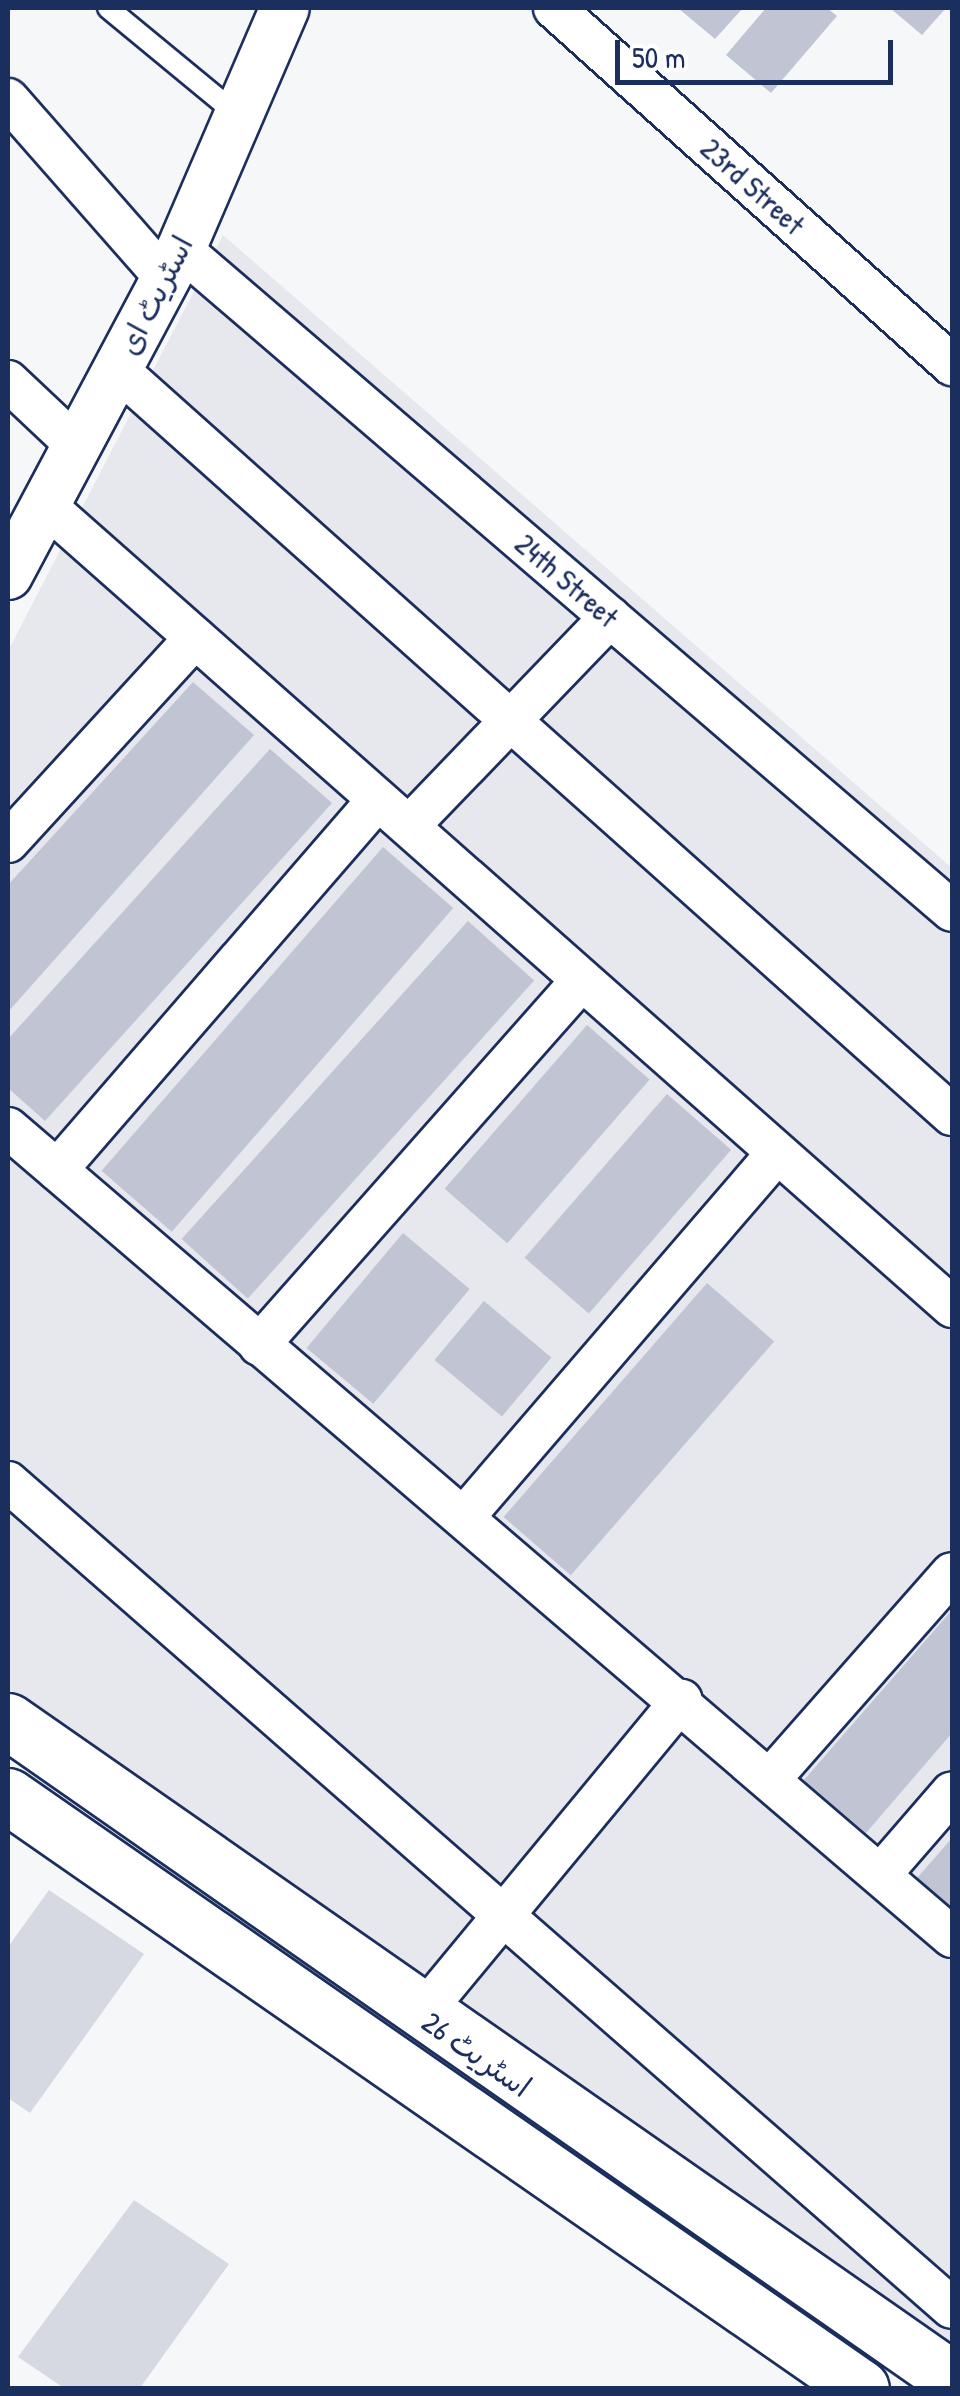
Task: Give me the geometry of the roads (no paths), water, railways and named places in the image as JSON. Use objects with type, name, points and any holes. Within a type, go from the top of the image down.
[{"type":"main road","name":"اسٹریٹ 26","points":[[8,1720],[422,2016],[952,2379]]},
{"type":"main road","name":"اسٹریٹ 26","points":[[8,1796],[861,2388]]},
{"type":"street","name":"اسٹریٹ ای","points":[[8,575],[174,264],[285,8]]},
{"type":"street","name":"23rd Street","points":[[554,8],[952,366]]},
{"type":"street","name":"24th Street","points":[[8,100],[174,264],[610,617],[952,911]]},
{"type":"street","points":[[117,369],[952,1114]]},
{"type":"street","points":[[8,381],[76,445]]},
{"type":"street","points":[[45,505],[952,1307]]},
{"type":"street","points":[[57,1170],[393,813],[512,722],[610,617]]},
{"type":"street","points":[[8,842],[196,638]]},
{"type":"street","points":[[259,1345],[582,980]]},
{"type":"street","points":[[8,1128],[259,1345],[682,1700],[952,1937]]},
{"type":"street","points":[[464,1517],[777,1153]]},
{"type":"street","points":[[8,1482],[952,2308]]},
{"type":"street","points":[[770,1778],[952,1573]]},
{"type":"street","points":[[422,2016],[682,1700]]},
{"type":"street","points":[[881,1874],[952,1792]]},
{"type":"lane","points":[[108,8],[239,116]]}]
